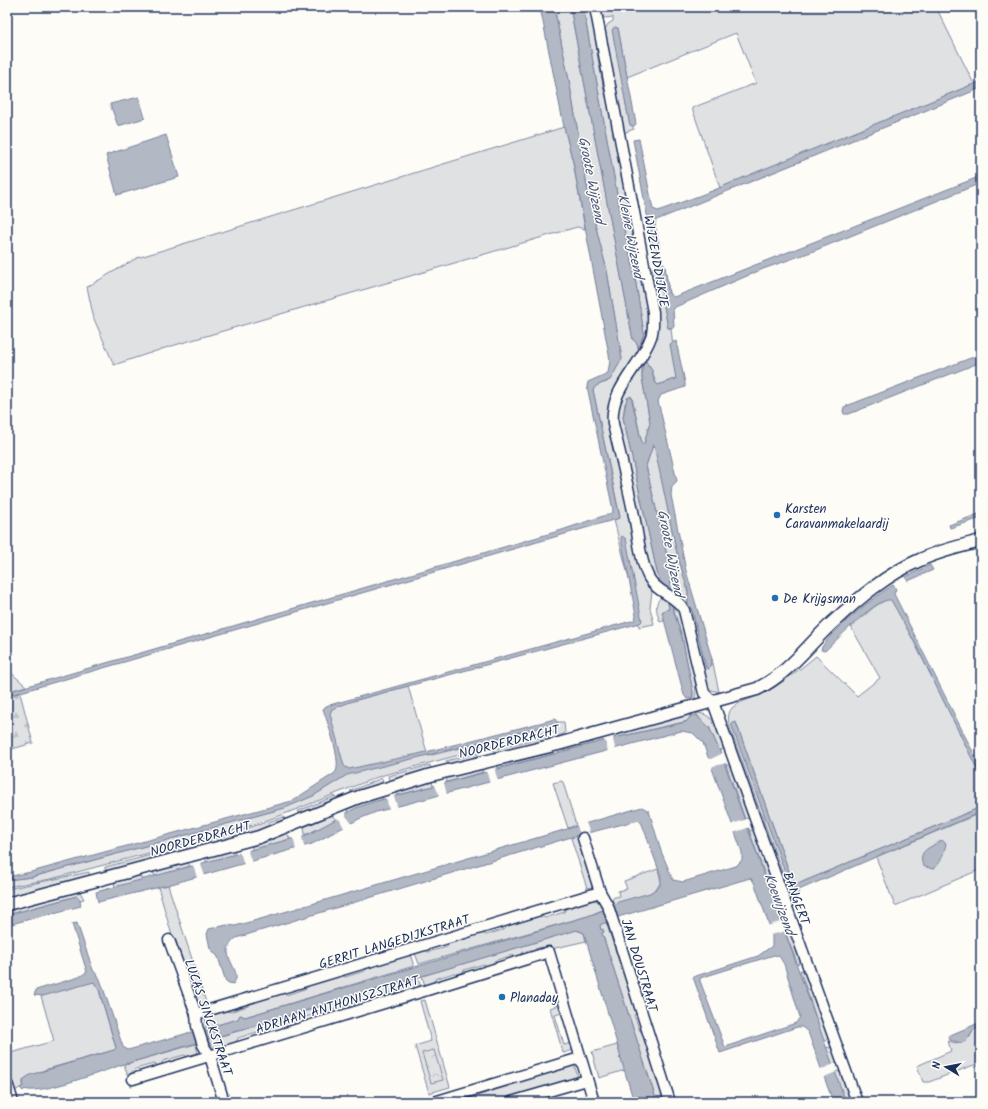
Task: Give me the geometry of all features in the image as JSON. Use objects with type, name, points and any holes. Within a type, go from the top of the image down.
[{"type":"street","name":"WIJZENDDIJKJE","points":[[595,7],[652,302],[652,331],[646,347],[616,398],[612,417],[647,575],[654,586],[677,601],[685,613],[704,693],[713,702]]},
{"type":"street","name":"NOORDERDRACHT","points":[[7,904],[259,836],[359,797],[431,775],[558,746],[757,688],[775,680],[802,655],[831,624],[860,598],[905,567],[943,552],[981,541]]},
{"type":"street","name":"BANGERT","points":[[713,702],[857,1102]]},
{"type":"street","name":"JAN DOUSTRAAT","points":[[583,838],[600,892],[608,906],[613,921],[670,1102]]},
{"type":"street","name":"GERRIT LANGEDIJKSTRAAT","points":[[196,1014],[600,892]]},
{"type":"street","name":"LUCAS SINCKSTRAAT","points":[[169,940],[196,1014],[197,1026],[203,1045],[210,1056],[224,1102]]},
{"type":"street","name":"ADRIAAN ANTHONISZSTRAAT","points":[[133,1079],[549,952],[580,1058]]},
{"type":"street","points":[[434,1102],[580,1058],[594,1102]]},
{"type":"street","points":[[511,1102],[587,1080]]},
{"type":"street","points":[[7,1086],[12,1102]]},
{"type":"green space","points":[[554,7],[570,7],[633,339],[637,343],[639,351],[612,397],[608,411],[641,565],[647,584],[652,591],[650,608],[654,624],[639,627],[632,591],[614,520],[620,517],[593,390],[596,385],[607,382],[622,359],[607,271],[590,204],[569,80]]},
{"type":"green space","points":[[583,7],[593,7],[597,53],[604,91],[611,110],[650,309],[649,332],[642,347],[641,342],[644,333],[633,266],[622,221]]},
{"type":"green space","points":[[599,7],[608,7],[609,11],[617,7],[936,7],[974,84],[720,188],[692,108],[756,83],[736,33],[627,77],[618,28],[613,28],[629,121],[634,129],[623,133],[604,31],[608,24],[613,21],[613,17],[605,18],[601,15]]},
{"type":"green space","points":[[564,127],[573,162],[585,229],[577,227],[165,348],[114,365],[94,319],[87,287],[137,258]]},
{"type":"green space","points":[[664,263],[665,267],[657,268],[668,328],[671,328],[676,378],[658,385],[645,357],[651,346],[650,273],[653,271],[652,268]]},
{"type":"green space","points":[[642,362],[642,378],[650,422],[644,444],[642,444],[632,397],[625,403],[623,417],[657,572],[666,590],[657,582],[649,568],[616,417],[620,398]]},
{"type":"green space","points":[[653,445],[655,445],[676,549],[688,591],[688,605],[692,610],[707,669],[711,666],[712,659],[719,692],[711,690],[706,684],[689,615],[671,593],[670,586],[672,577],[646,466]]},
{"type":"green space","points":[[662,597],[668,600],[669,609],[663,611],[666,620],[660,622],[657,612],[657,602]]},
{"type":"green space","points":[[887,599],[891,599],[894,602],[976,765],[981,777],[981,807],[800,883],[795,883],[790,874],[736,723],[732,724],[792,891],[798,892],[799,894],[790,894],[729,725],[728,718],[732,708],[736,705],[762,694],[779,684],[816,656],[857,696],[880,678],[851,627],[874,607]]},
{"type":"green space","points":[[672,604],[682,620],[691,649],[696,692],[695,700],[693,702],[693,692],[682,637]]},
{"type":"green space","points":[[7,669],[26,686],[7,692]]},
{"type":"green space","points":[[408,686],[428,756],[558,722],[564,722],[565,733],[557,737],[550,731],[380,776],[282,815],[243,828],[51,879],[7,887],[7,880],[32,877],[276,810],[313,796],[343,777],[327,708]]},
{"type":"green space","points":[[20,693],[33,743],[12,749],[7,732],[7,696]]},
{"type":"green space","points":[[696,713],[708,716],[716,725],[724,749],[721,750],[721,754],[709,727],[701,721]]},
{"type":"green space","points":[[691,714],[688,721],[614,738],[615,734]]},
{"type":"green space","points":[[547,736],[550,739],[498,753],[493,750],[493,749]]},
{"type":"green space","points":[[600,738],[604,741],[564,751],[564,748]]},
{"type":"green space","points":[[552,750],[553,754],[498,768],[497,765]]},
{"type":"green space","points":[[477,753],[479,758],[450,765],[446,762],[446,761]]},
{"type":"green space","points":[[725,762],[727,766],[730,764],[749,818],[745,819]]},
{"type":"green space","points":[[430,765],[431,770],[389,781],[388,776]]},
{"type":"green space","points":[[481,768],[483,772],[447,782],[446,777]]},
{"type":"green space","points":[[382,778],[383,783],[355,793],[350,791]]},
{"type":"green space","points":[[432,781],[433,786],[398,795],[396,791]]},
{"type":"green space","points":[[563,782],[576,825],[568,828],[553,783]]},
{"type":"green space","points":[[382,795],[383,799],[349,813],[347,809]]},
{"type":"green space","points":[[335,796],[337,800],[303,815],[298,811]]},
{"type":"green space","points":[[978,814],[981,822],[981,869],[895,906],[876,857]]},
{"type":"green space","points":[[332,815],[336,820],[305,835],[304,827]]},
{"type":"green space","points":[[284,817],[286,822],[206,846],[201,842]]},
{"type":"green space","points":[[748,827],[750,831],[754,829],[771,875],[766,878]]},
{"type":"green space","points":[[287,833],[290,839],[252,850],[252,845]]},
{"type":"green space","points":[[580,835],[593,887],[587,888],[571,838]]},
{"type":"green space","points":[[186,846],[187,851],[109,871],[105,869],[105,867]]},
{"type":"green space","points":[[234,850],[236,854],[206,863],[206,857]]},
{"type":"green space","points":[[187,862],[190,866],[155,877],[153,872]]},
{"type":"green space","points":[[658,869],[661,882],[657,888],[650,893],[614,906],[612,898],[619,896],[618,891],[627,889],[624,881]]},
{"type":"green space","points":[[89,872],[90,877],[7,898],[7,889]]},
{"type":"green space","points":[[139,875],[143,880],[115,887],[114,881]]},
{"type":"green space","points":[[768,883],[773,883],[786,918],[783,921]]},
{"type":"green space","points":[[168,885],[206,1002],[197,1003],[175,938],[173,939],[158,887]]},
{"type":"green space","points":[[79,890],[84,899],[80,900],[77,896],[7,915],[7,911],[17,907]]},
{"type":"green space","points":[[593,899],[599,902],[602,910],[588,916],[419,964],[415,953],[424,950],[428,952],[447,947],[449,942],[482,933],[486,935],[505,929],[507,925],[540,915],[545,918],[564,912],[566,908]]},
{"type":"green space","points":[[606,922],[637,1014],[634,1015],[640,1031],[642,1031],[665,1102],[657,1102],[602,933],[604,932],[601,930],[599,925]]},
{"type":"green space","points":[[576,930],[584,933],[586,941],[547,950],[542,947],[523,952],[521,958],[518,959],[513,955],[494,961],[492,966],[489,967],[484,964],[464,970],[462,975],[459,976],[454,973],[435,979],[433,984],[425,986],[422,976]]},
{"type":"green space","points":[[785,932],[791,932],[801,961],[798,965]]},
{"type":"green space","points":[[410,954],[414,966],[245,1017],[240,1015],[238,1019],[206,1028],[205,1015],[225,1009],[229,1012],[248,1006],[250,1002],[282,992],[286,995],[307,988],[309,984],[341,975],[345,977],[365,971],[368,967]]},
{"type":"green space","points":[[800,970],[805,971],[829,1037],[824,1042]]},
{"type":"green space","points":[[418,978],[421,988],[409,991],[404,988],[385,994],[383,999],[379,1000],[375,997],[355,1003],[353,1008],[350,1009],[345,1006],[326,1011],[323,1017],[320,1018],[316,1014],[296,1020],[294,1025],[291,1026],[286,1023],[267,1029],[265,1034],[262,1035],[257,1032],[238,1038],[236,1043],[214,1049],[208,1040]]},
{"type":"green space","points":[[94,982],[99,990],[116,1048],[114,1050],[44,1070],[23,1080],[23,1086],[15,1091],[7,1066],[7,1054],[54,1041],[41,996]]},
{"type":"green space","points":[[425,1000],[450,1087],[429,1093],[415,1046],[431,1041],[420,1001]]},
{"type":"green space","points":[[559,1005],[562,1013],[555,1015],[564,1045],[571,1043],[574,1050],[563,1053],[550,1008]]},
{"type":"green space","points":[[981,1027],[981,1067],[974,1065],[929,1082],[923,1082],[917,1066],[951,1051],[948,1041],[956,1043],[970,1037],[973,1030]]},
{"type":"green space","points":[[196,1044],[198,1054],[188,1057],[184,1055],[163,1061],[161,1065],[158,1066],[154,1064],[135,1069],[129,1075],[131,1087],[124,1064],[127,1063],[128,1065],[129,1063]]},
{"type":"green space","points":[[617,1045],[621,1058],[619,1058],[621,1059],[625,1070],[599,1078],[592,1052]]},
{"type":"green space","points":[[825,1047],[833,1048],[837,1062],[832,1065]]},
{"type":"green space","points":[[434,1050],[443,1080],[431,1083],[422,1053]]},
{"type":"green space","points":[[574,1064],[578,1077],[574,1079],[498,1102],[459,1102],[458,1098],[465,1099],[486,1093],[488,1089]]},
{"type":"green space","points":[[838,1071],[842,1075],[852,1102],[846,1102],[834,1072]]},
{"type":"shaded area","points":[[540,7],[554,7],[569,80],[590,204],[607,271],[622,359],[610,380],[596,386],[593,390],[620,518],[7,696],[7,692],[562,530],[612,513],[613,510],[587,386],[588,382],[608,373],[610,360],[573,162],[564,127]]},
{"type":"shaded area","points":[[570,7],[583,7],[622,221],[633,266],[644,333],[641,342],[646,364],[652,370],[654,381],[658,385],[676,379],[670,344],[676,341],[685,383],[685,387],[661,395],[658,401],[677,481],[672,486],[671,495],[686,571],[712,659],[709,669],[706,668],[692,610],[688,605],[688,591],[676,549],[654,445],[646,466],[672,577],[670,586],[673,609],[682,637],[693,692],[692,698],[687,699],[684,695],[662,612],[669,609],[665,586],[660,582],[657,572],[623,417],[627,398],[631,396],[642,444],[644,444],[650,422],[642,378],[643,365],[637,343],[633,340]]},
{"type":"shaded area","points":[[615,27],[618,28],[636,124],[634,126],[630,125],[629,121],[612,30]]},
{"type":"shaded area","points":[[981,81],[981,88],[656,220],[655,224],[660,250],[654,252],[633,140],[639,139],[653,209],[658,211],[712,191]]},
{"type":"shaded area","points":[[139,97],[145,118],[118,126],[110,104]]},
{"type":"shaded area","points":[[166,135],[179,177],[117,195],[106,155]]},
{"type":"shaded area","points":[[981,176],[981,183],[811,252],[763,269],[673,308],[674,327],[668,328],[657,268],[662,266],[665,267],[669,294],[674,297]]},
{"type":"shaded area","points":[[981,354],[981,362],[849,414],[844,414],[844,407]]},
{"type":"shaded area","points":[[981,513],[981,518],[950,528],[949,525]]},
{"type":"shaded area","points":[[622,536],[626,539],[642,621],[640,623],[353,701],[332,709],[330,714],[344,766],[349,769],[418,754],[555,719],[558,723],[347,775],[313,796],[285,808],[32,877],[7,880],[7,877],[31,872],[292,801],[335,773],[337,768],[334,742],[323,709],[326,706],[635,620],[636,615],[621,538]]},
{"type":"shaded area","points":[[930,565],[933,570],[908,581],[905,577]]},
{"type":"shaded area","points":[[893,585],[896,589],[894,594],[981,768],[981,777],[915,643],[891,600],[876,605],[857,620],[825,651],[821,650],[824,644],[841,625],[865,605]]},
{"type":"shaded area","points":[[696,715],[709,727],[721,754],[846,1102],[833,1102],[808,1032],[802,1027],[797,1027],[720,1053],[693,977],[758,956],[772,946],[772,933],[754,882],[750,878],[618,917],[600,925],[601,930],[603,929],[604,932],[602,933],[657,1102],[634,1102],[621,1059],[619,1058],[621,1057],[584,933],[577,930],[129,1064],[127,1063],[90,1076],[44,1089],[25,1089],[23,1091],[20,1088],[23,1086],[24,1079],[30,1075],[114,1050],[116,1048],[99,990],[94,982],[43,996],[34,995],[36,990],[79,977],[87,972],[72,924],[77,923],[93,970],[100,979],[123,1047],[128,1050],[238,1019],[240,1015],[245,1017],[588,916],[614,906],[618,902],[650,893],[660,886],[661,876],[642,824],[639,820],[568,838],[236,938],[228,949],[228,954],[236,974],[236,979],[233,984],[226,982],[218,957],[210,948],[207,934],[209,929],[227,925],[235,926],[264,918],[642,807],[649,811],[661,851],[673,880],[683,882],[736,866],[742,860],[742,852],[703,743],[693,733],[681,731],[376,812],[359,819],[312,844],[168,885],[98,902],[96,892],[309,834],[356,808],[373,802],[614,738],[686,722],[691,716]],"holes":[[[774,955],[779,956],[784,964],[800,1017],[796,1023],[725,1047],[700,978]]]},
{"type":"shaded area","points":[[736,722],[790,874],[795,883],[800,883],[981,807],[981,812],[794,892],[792,891],[731,724]]},
{"type":"shaded area","points":[[942,840],[946,844],[942,858],[936,867],[933,869],[923,866],[923,852]]},
{"type":"shaded area","points":[[77,896],[80,900],[81,906],[7,925],[7,915]]},
{"type":"shaded area","points":[[981,1022],[981,1027],[973,1030],[966,1041],[961,1043],[950,1040],[948,1036]]},
{"type":"pier","points":[[614,736],[613,740],[616,751],[608,753],[606,742],[602,739]]},
{"type":"pier","points":[[723,753],[727,763],[713,766],[711,771],[706,758],[711,759]]},
{"type":"pier","points":[[496,767],[495,771],[498,781],[490,784],[487,773],[484,770]]},
{"type":"pier","points":[[445,780],[444,783],[447,795],[440,797],[434,783]]},
{"type":"pier","points":[[396,793],[394,797],[398,808],[389,811],[387,800],[384,797]]},
{"type":"pier","points":[[346,812],[346,816],[353,825],[345,830],[340,820],[336,818]]},
{"type":"pier","points":[[747,819],[750,827],[733,833],[730,825]]},
{"type":"pier","points":[[585,820],[590,834],[581,837],[576,823]]},
{"type":"pier","points":[[303,833],[302,838],[305,849],[296,851],[294,840],[291,837]]},
{"type":"pier","points":[[250,848],[248,852],[252,863],[244,865],[241,855],[238,852]]},
{"type":"pier","points":[[202,862],[201,865],[205,876],[197,878],[192,865]]},
{"type":"pier","points":[[783,921],[786,931],[770,935],[767,926]]},
{"type":"pier","points":[[834,1064],[836,1072],[822,1078],[820,1070]]},
{"type":"place","name":"Karsten Caravanmakelaardij","points":[[777,515]]},
{"type":"place","name":"De Krijgsman","points":[[775,598]]},
{"type":"place","name":"Planaday","points":[[502,997]]},
{"type":"water label","name":"Groote Wijzend","points":[[592,180]]},
{"type":"water label","name":"Kleine Wijzend","points":[[631,236]]},
{"type":"water label","name":"Groote Wijzend","points":[[671,553]]},
{"type":"water label","name":"Koewijzend","points":[[780,904]]}]
